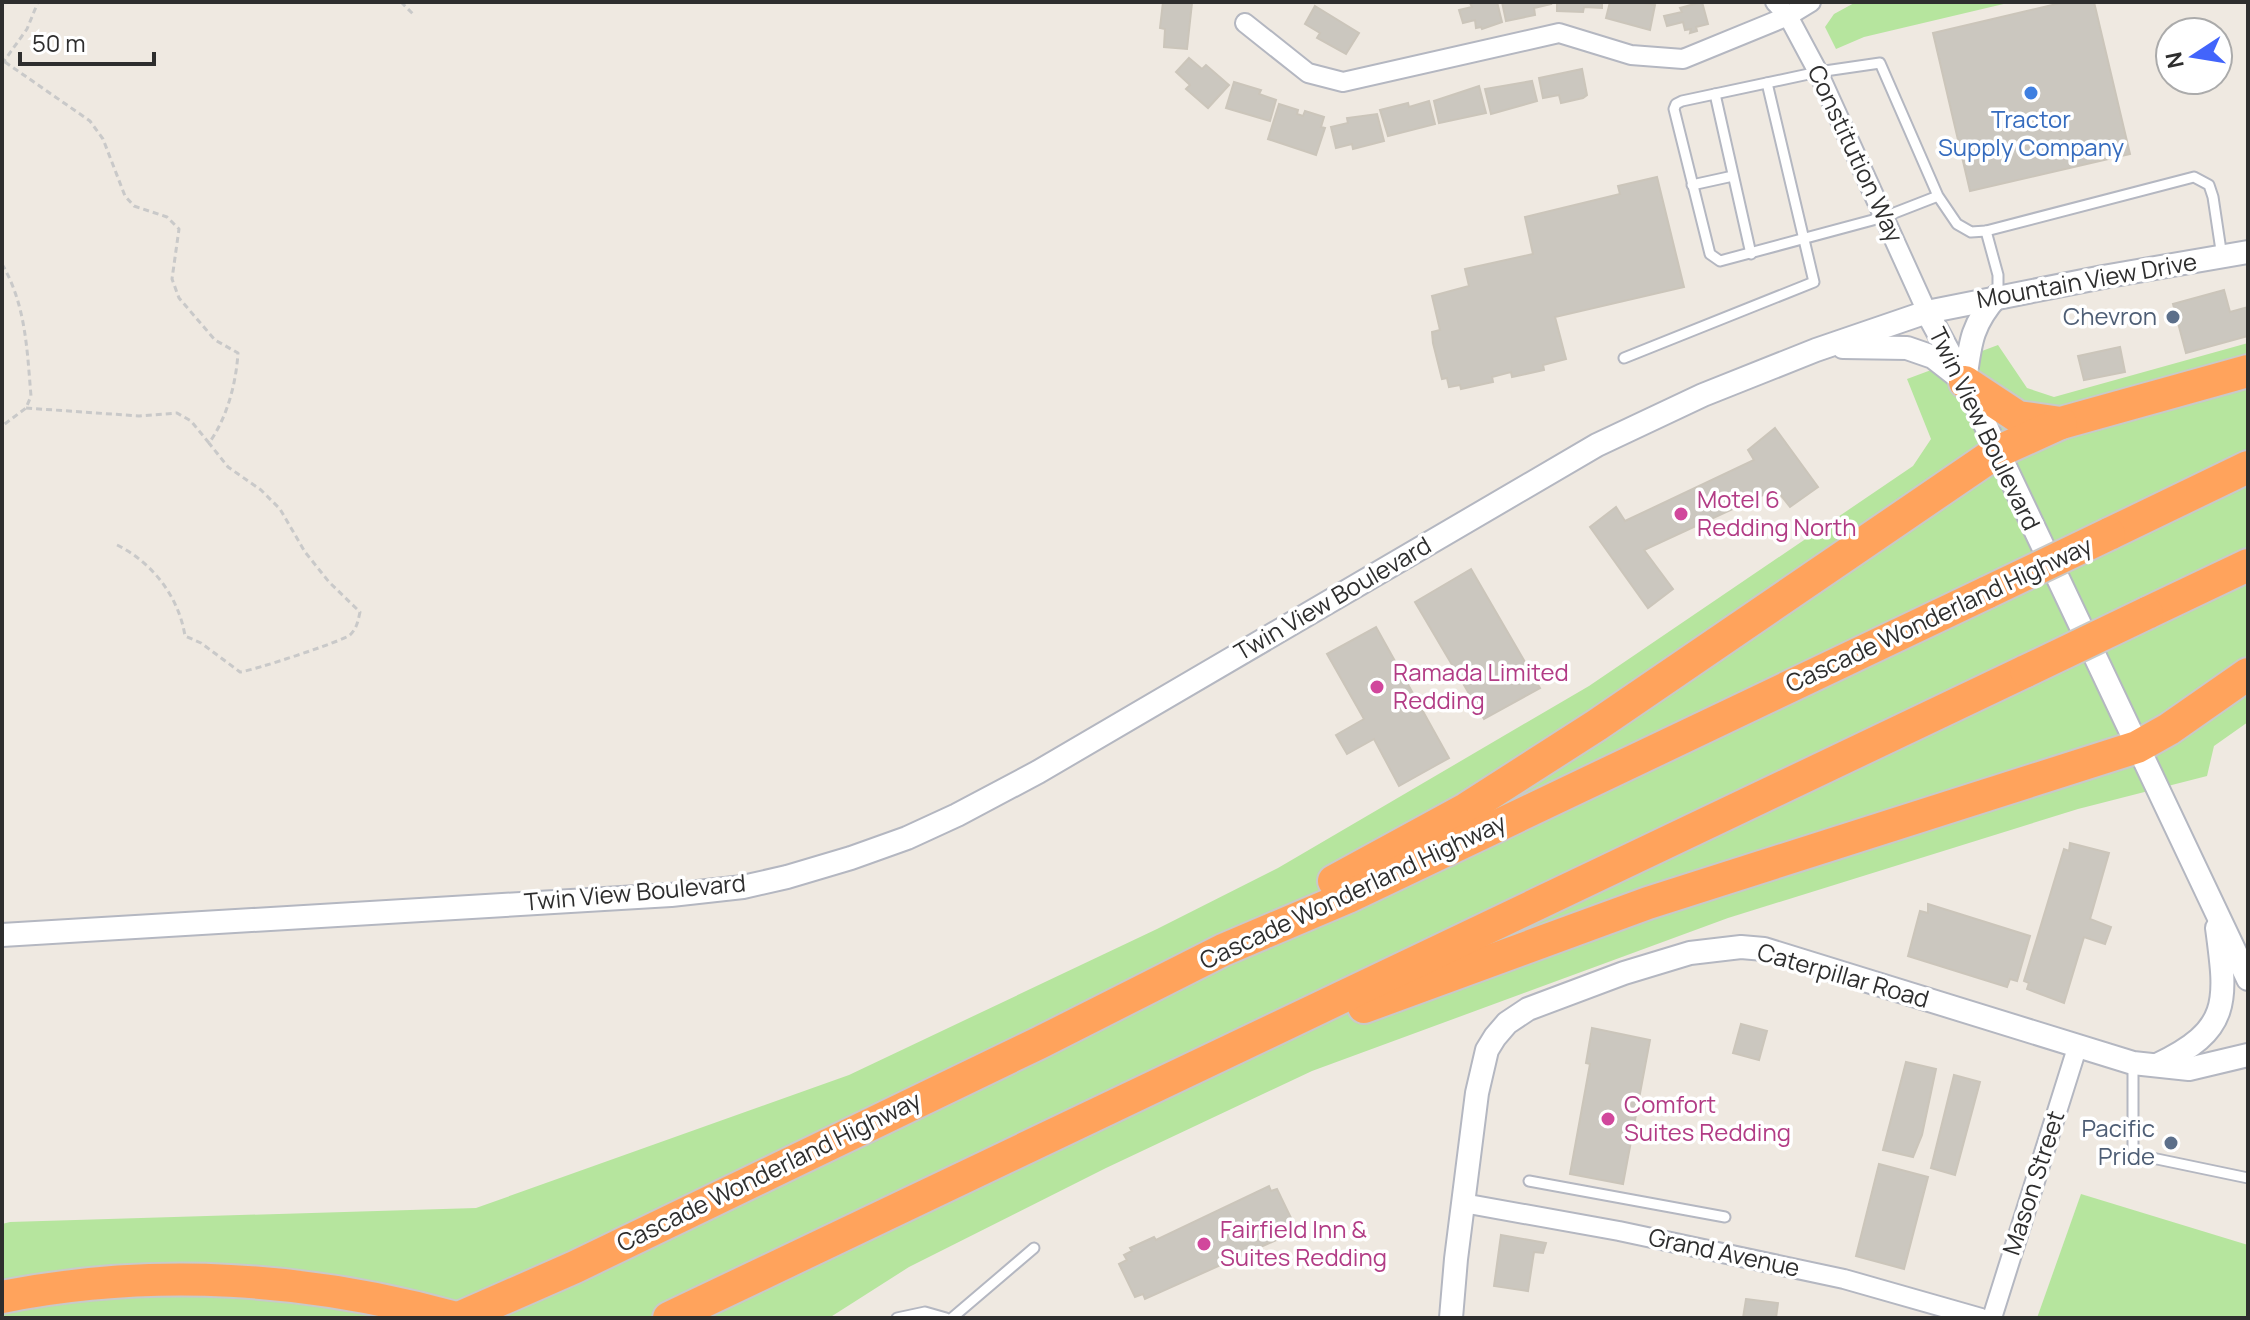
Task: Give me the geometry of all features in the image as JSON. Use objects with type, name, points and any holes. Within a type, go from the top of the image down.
[{"type":"highway","points":[[1223,950],[1289,905],[1493,793],[1722,641],[1997,452],[2061,423],[2248,371]]},
{"type":"highway","points":[[1965,382],[2018,417],[2061,423]]},
{"type":"highway","name":"Cascade Wonderland Highway","points":[[458,1318],[575,1267],[1223,950],[1348,897],[2248,467]]},
{"type":"highway","points":[[669,1318],[2248,565]]},
{"type":"highway","points":[[1239,1045],[1299,1031],[1648,903],[2137,747],[2169,729],[2248,674]]},
{"type":"highway","points":[[2,1297],[159,1278],[237,1281],[311,1287],[458,1318]]},
{"type":"street","points":[[1245,23],[1308,73],[1343,82],[1559,33],[1631,55],[1683,59],[1781,9],[1811,2]]},
{"type":"street","name":"Constitution Way","points":[[1781,9],[1818,72],[1927,312]]},
{"type":"street","name":"Mountain View Drive","points":[[1927,312],[1997,296],[2248,252]]},
{"type":"street","points":[[1825,347],[1907,348],[1933,357],[1965,382],[1975,327],[1981,314],[1997,296]]},
{"type":"street","name":"Twin View Boulevard","points":[[2,935],[671,895],[743,887],[851,858],[920,832],[1038,772],[1597,445],[1703,395],[1825,347],[1927,312],[1965,382],[2248,979]]},
{"type":"street","points":[[2144,1065],[2194,1044],[2208,1032],[2218,1017],[2222,988],[2221,962],[2209,895]]},
{"type":"street","name":"Caterpillar Road","points":[[1451,1318],[1463,1203],[1481,1071],[1487,1050],[1507,1023],[1549,999],[1690,953],[1741,947],[1780,953],[2077,1048],[2144,1065],[2189,1069],[2248,1055]]},
{"type":"street","name":"Mason Street","points":[[1992,1318],[2077,1048]]},
{"type":"street","name":"Grand Avenue","points":[[1463,1203],[1619,1231],[1844,1279],[1981,1318]]},
{"type":"lane","points":[[1938,196],[1884,217],[1720,261],[1710,254],[1674,109],[1682,101],[1818,72],[1880,63],[1938,196],[1957,224],[1971,232],[1986,231],[2194,177],[2209,185],[2222,257]]},
{"type":"lane","points":[[1624,358],[1814,282],[1767,83]]},
{"type":"lane","points":[[1715,94],[1751,254]]},
{"type":"lane","points":[[1692,185],[1733,176]]},
{"type":"lane","points":[[1986,231],[1998,275],[1997,296]]},
{"type":"lane","points":[[2144,1065],[2133,1154],[2248,1178]]},
{"type":"lane","points":[[1529,1181],[1725,1217]]},
{"type":"lane","points":[[897,1318],[925,1312],[949,1318],[1034,1248]]},
{"type":"path","points":[[38,2],[27,29],[3,63],[90,121],[103,139],[125,196],[134,206],[167,217],[179,229],[172,279],[179,298],[215,340],[238,353],[237,370],[221,426],[209,443]]},
{"type":"path","points":[[401,2],[415,16]]},
{"type":"path","points":[[2,264],[19,298],[24,320],[31,396],[26,408],[2,426]]},
{"type":"path","points":[[26,408],[139,416],[177,413],[191,421],[228,467],[261,490],[280,509],[305,552],[329,582],[360,612],[358,625],[348,637],[276,660],[255,670],[240,672],[201,643],[185,636],[175,600],[136,554],[117,545]]},
{"type":"green space","points":[[1856,2],[2012,2],[1864,37],[1836,49],[1825,27],[1834,14]]},
{"type":"green space","points":[[2248,343],[2248,722],[2214,746],[2207,776],[2078,809],[1728,918],[1312,1071],[1106,1168],[909,1267],[829,1318],[2,1318],[2,1224],[476,1208],[849,1075],[1278,868],[1589,686],[1913,466],[1931,439],[1907,379],[1998,345],[2027,388],[2054,397]]},
{"type":"green space","points":[[2081,1194],[2248,1245],[2248,1318],[2037,1318]]},
{"type":"building","points":[[1163,2],[1192,3],[1187,49],[1164,47],[1165,29],[1160,28]]},
{"type":"building","points":[[1497,2],[1502,22],[1482,29],[1476,28],[1475,20],[1463,23],[1459,10],[1472,7],[1470,3]]},
{"type":"building","points":[[1502,2],[1551,4],[1534,8],[1535,15],[1506,21]]},
{"type":"building","points":[[1557,2],[1602,2],[1602,8],[1584,7],[1583,12],[1557,11]]},
{"type":"building","points":[[1610,2],[1655,5],[1650,30],[1606,18]]},
{"type":"building","points":[[1702,2],[1708,24],[1696,27],[1697,31],[1690,33],[1691,29],[1685,30],[1683,22],[1667,26],[1664,16],[1682,12],[1680,8]]},
{"type":"building","name":"Tractor Supply Company","points":[[2065,2],[2094,2],[2130,154],[1970,191],[1933,33]]},
{"type":"building","points":[[1315,6],[1359,33],[1346,54],[1317,38],[1320,33],[1305,24]]},
{"type":"building","points":[[1189,58],[1202,69],[1206,65],[1229,85],[1208,108],[1186,89],[1190,85],[1176,72]]},
{"type":"building","points":[[1582,69],[1587,95],[1583,98],[1561,103],[1559,95],[1543,98],[1539,78]]},
{"type":"building","points":[[1532,81],[1537,101],[1491,114],[1485,89]]},
{"type":"building","points":[[1234,82],[1261,90],[1259,94],[1276,100],[1270,121],[1226,108]]},
{"type":"building","points":[[1479,86],[1486,113],[1439,123],[1434,101]]},
{"type":"building","points":[[1429,101],[1435,124],[1388,136],[1380,110]]},
{"type":"building","points":[[1279,104],[1298,110],[1297,114],[1303,116],[1305,111],[1324,117],[1321,127],[1325,128],[1316,155],[1268,139]]},
{"type":"building","points":[[1377,114],[1384,141],[1353,149],[1352,144],[1336,148],[1331,127],[1348,123],[1347,118]]},
{"type":"building","points":[[1657,177],[1684,287],[1555,317],[1566,359],[1543,365],[1544,370],[1512,377],[1511,372],[1492,377],[1493,382],[1461,389],[1460,385],[1449,387],[1447,378],[1442,379],[1433,343],[1432,332],[1440,330],[1432,296],[1469,286],[1465,269],[1533,254],[1525,217],[1620,194],[1618,186]]},
{"type":"building","points":[[2224,290],[2230,312],[2248,307],[2248,336],[2186,353],[2173,304]]},
{"type":"building","points":[[2120,347],[2125,372],[2084,380],[2078,356]]},
{"type":"building","name":"Motel 6 Redding North","points":[[1775,428],[1818,487],[1790,507],[1776,489],[1644,550],[1673,589],[1648,608],[1590,527],[1616,507],[1625,521],[1754,460],[1748,450]]},
{"type":"building","points":[[1471,569],[1540,688],[1484,719],[1415,602]]},
{"type":"building","name":"Ramada Limited Redding","points":[[1376,627],[1449,758],[1399,786],[1374,739],[1347,754],[1336,735],[1364,719],[1327,654]]},
{"type":"building","points":[[2070,843],[2109,853],[2090,919],[2111,927],[2105,944],[2084,937],[2064,1003],[2027,989],[2029,983],[2024,981],[2064,849],[2069,851]]},
{"type":"building","points":[[1928,904],[2030,936],[2017,981],[2010,979],[2007,987],[1908,956],[1920,911],[1928,913]]},
{"type":"building","points":[[1741,1024],[1767,1031],[1759,1060],[1733,1053]]},
{"type":"building","name":"Comfort Suites Redding","points":[[1592,1028],[1650,1040],[1623,1184],[1570,1174],[1590,1064],[1586,1063]]},
{"type":"building","points":[[1906,1062],[1936,1069],[1922,1135],[1913,1157],[1883,1150]]},
{"type":"building","points":[[1954,1075],[1980,1082],[1955,1175],[1931,1168]]},
{"type":"building","points":[[1879,1164],[1928,1177],[1904,1269],[1856,1256]]},
{"type":"building","name":"Fairfield Inn & Suites Redding","points":[[1269,1186],[1271,1191],[1277,1189],[1293,1222],[1288,1225],[1290,1230],[1282,1234],[1283,1237],[1145,1299],[1143,1294],[1135,1297],[1119,1264],[1127,1260],[1124,1255],[1132,1251],[1130,1248],[1154,1237],[1156,1240]]},
{"type":"building","points":[[1501,1235],[1546,1243],[1543,1253],[1534,1252],[1528,1291],[1494,1286]]},
{"type":"building","points":[[1746,1299],[1778,1303],[1776,1318],[1743,1318]]},
{"type":"place","name":"Tractor Supply Company","points":[[2031,93]]},
{"type":"place","name":"Chevron","points":[[2173,317]]},
{"type":"place","name":"Motel 6 Redding North","points":[[1681,514]]},
{"type":"place","name":"Ramada Limited Redding","points":[[1377,687]]},
{"type":"place","name":"Comfort Suites Redding","points":[[1608,1119]]},
{"type":"place","name":"Pacific Pride","points":[[2171,1143]]},
{"type":"place","name":"Fairfield Inn & Suites Redding","points":[[1204,1244]]}]
